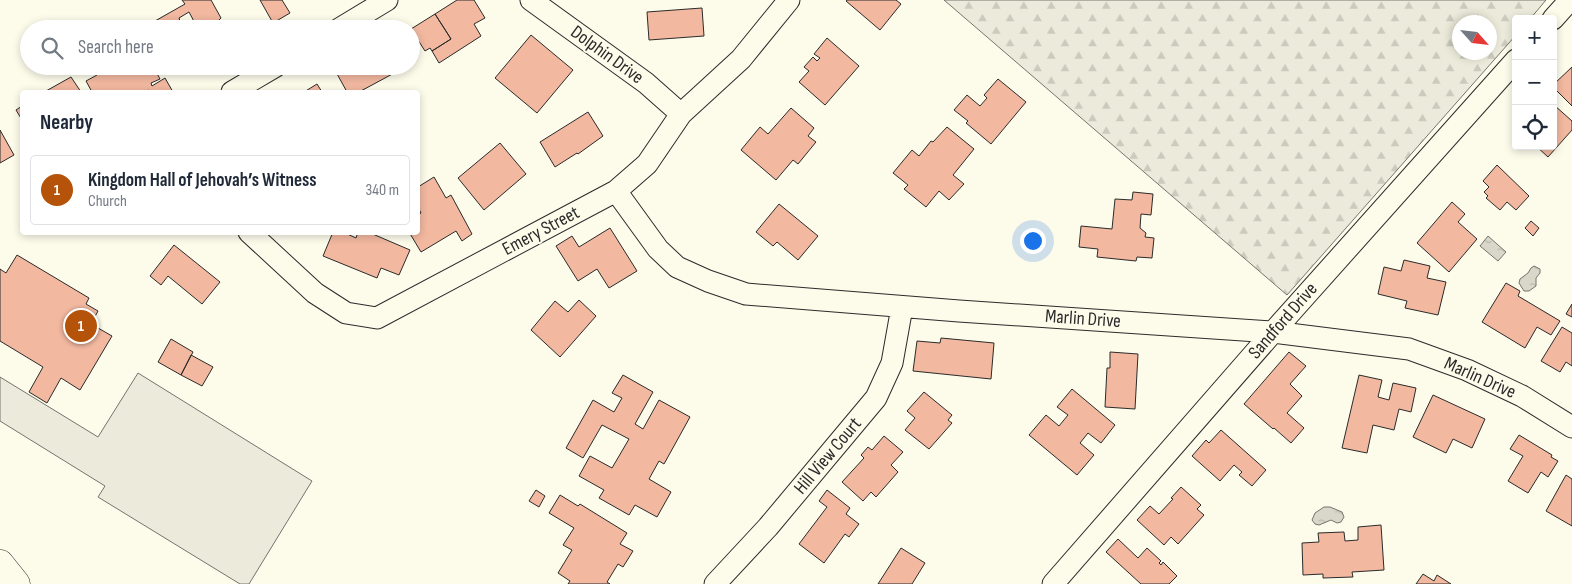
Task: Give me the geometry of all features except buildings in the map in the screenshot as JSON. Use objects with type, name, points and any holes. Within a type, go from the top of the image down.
[{"type":"highway","points":[[0,564],[16,584]]},
{"type":"street","points":[[354,20],[387,0]]},
{"type":"street","name":"Dolphin Drive","points":[[531,0],[646,83],[681,114]]},
{"type":"street","name":"Emery Street","points":[[252,235],[315,293],[346,313],[377,318],[616,191],[647,164],[681,114],[741,59],[789,0]]},
{"type":"street","points":[[1557,15],[1570,0]]},
{"type":"street","name":"Sandford Drive","points":[[1053,584],[1273,332],[1512,64]]},
{"type":"street","points":[[235,90],[261,75]]},
{"type":"street","name":"Marlin Drive","points":[[616,191],[658,249],[677,267],[746,294],[902,307],[1273,332],[1409,349],[1467,370],[1522,396],[1572,427]]},
{"type":"street","name":"Hill View Court","points":[[715,584],[768,527],[876,398],[892,363],[902,307]]},
{"type":"green space","points":[[944,0],[1546,0],[1533,15],[1512,15],[1512,40],[1497,57],[1497,15],[1452,15],[1452,60],[1494,60],[1287,295]]},
{"type":"shaded area","points":[[138,373],[312,481],[249,584],[240,584],[98,497],[105,486],[0,421],[0,377],[98,437]]},
{"type":"water","points":[[1488,236],[1506,252],[1498,261],[1480,246]]},
{"type":"water","points":[[1534,266],[1540,269],[1540,273],[1536,278],[1536,286],[1529,291],[1524,291],[1519,283],[1520,279]]},
{"type":"water","points":[[1324,507],[1330,507],[1342,512],[1344,517],[1341,522],[1337,523],[1331,520],[1319,525],[1315,524],[1312,520],[1315,513]]},
{"type":"place","name":"Kingdom Hall of Jehovah’s Witness","points":[[81,326]]}]
